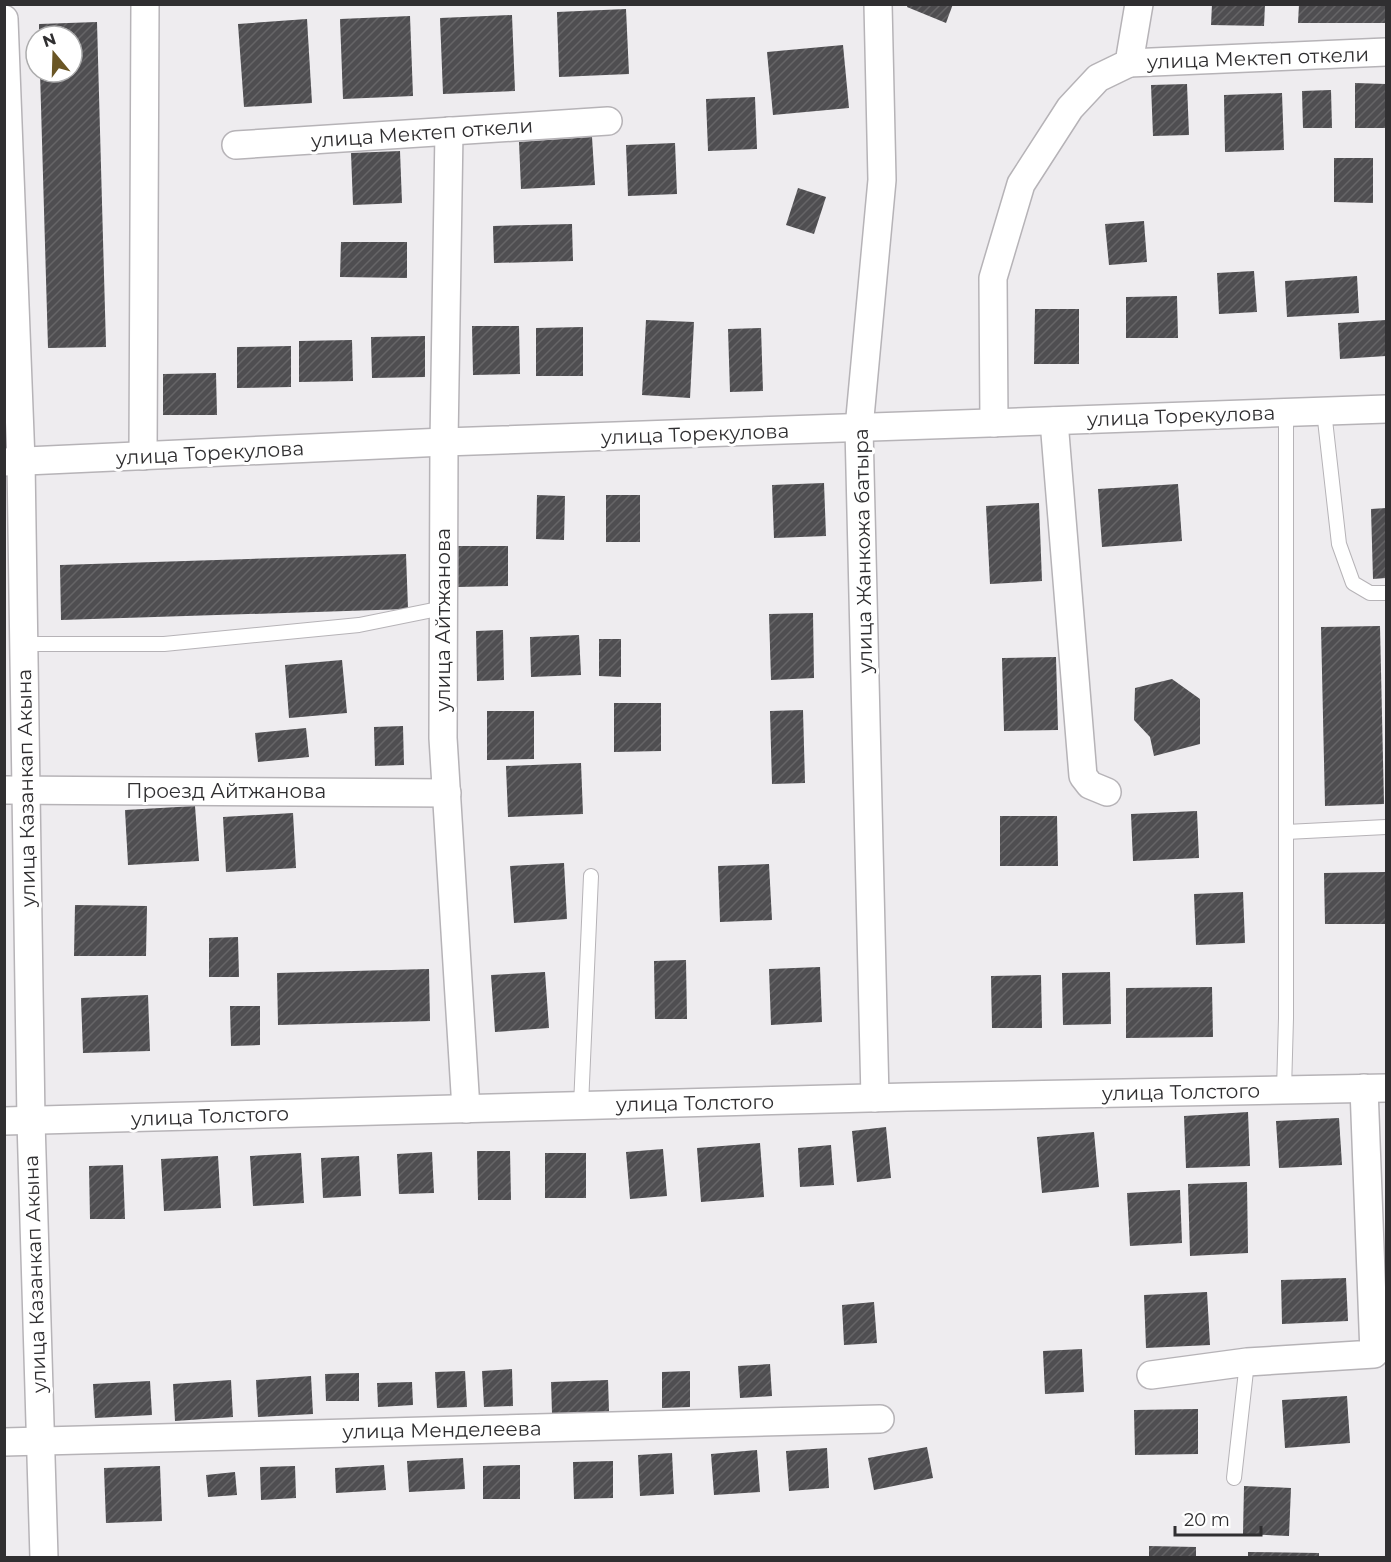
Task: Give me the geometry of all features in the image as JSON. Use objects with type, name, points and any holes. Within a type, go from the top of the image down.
[{"type":"street","points":[[143,456],[145,4]]},
{"type":"street","name":"улица Жанкожа батыра","points":[[875,1098],[859,428],[882,180],[879,4]]},
{"type":"street","points":[[994,423],[993,278],[1021,184],[1070,108],[1098,78],[1129,63],[1139,4]]},
{"type":"street","name":"улица Казанкап Акына","points":[[4,19],[13,462],[24,644],[15,790],[18,1121],[40,1441],[44,1557]]},
{"type":"street","name":"улица Мектеп откели","points":[[1129,63],[1386,52]]},
{"type":"street","name":"улица Мектеп откели","points":[[236,145],[608,121]]},
{"type":"street","name":"улица Айтжанова","points":[[449,131],[444,442],[443,738],[466,1109]]},
{"type":"street","name":"улица Торекулова","points":[[13,462],[444,442],[1386,409]]},
{"type":"street","points":[[1054,421],[1083,776],[1090,785],[1107,792]]},
{"type":"street","name":"Проезд Айтжанова","points":[[15,790],[447,793]]},
{"type":"street","points":[[1151,1375],[1247,1362],[1374,1354],[1375,1088]]},
{"type":"street","name":"улица Толстого","points":[[18,1121],[875,1098],[1375,1088]]},
{"type":"street","name":"улица Менделеева","points":[[4,1442],[880,1419]]},
{"type":"lane","points":[[1324,411],[1339,544],[1353,583],[1370,593],[1386,593]]},
{"type":"lane","points":[[1284,1090],[1286,412]]},
{"type":"lane","points":[[24,644],[164,644],[359,624],[443,608]]},
{"type":"lane","points":[[1286,832],[1386,827]]},
{"type":"lane","points":[[581,1106],[591,876]]},
{"type":"lane","points":[[1234,1478],[1247,1362]]},
{"type":"building","points":[[908,4],[953,4],[946,23],[907,7]]},
{"type":"building","points":[[1212,4],[1265,4],[1264,26],[1211,25]]},
{"type":"building","points":[[1299,4],[1386,4],[1386,23],[1298,23]]},
{"type":"building","points":[[626,9],[629,74],[559,77],[557,12]]},
{"type":"building","points":[[512,15],[515,91],[443,94],[440,18]]},
{"type":"building","points":[[410,16],[413,96],[343,99],[340,19]]},
{"type":"building","points":[[307,19],[312,103],[244,107],[238,24]]},
{"type":"building","points":[[97,22],[106,347],[48,348],[40,84],[84,84],[84,24],[39,24]]},
{"type":"building","points":[[843,45],[849,108],[773,115],[767,52]]},
{"type":"building","points":[[1355,83],[1386,84],[1386,128],[1355,128]]},
{"type":"building","points":[[1187,84],[1189,135],[1153,136],[1151,85]]},
{"type":"building","points":[[1331,90],[1332,128],[1303,128],[1302,91]]},
{"type":"building","points":[[1282,93],[1284,150],[1225,152],[1224,95]]},
{"type":"building","points":[[755,97],[757,149],[708,151],[706,99]]},
{"type":"building","points":[[592,137],[595,185],[521,189],[519,142]]},
{"type":"building","points":[[675,143],[677,194],[628,196],[626,145]]},
{"type":"building","points":[[400,151],[402,203],[353,205],[351,153]]},
{"type":"building","points":[[1334,158],[1373,158],[1373,203],[1334,202]]},
{"type":"building","points":[[798,188],[826,197],[814,234],[786,225]]},
{"type":"building","points":[[1144,221],[1147,262],[1109,265],[1105,224]]},
{"type":"building","points":[[572,224],[573,261],[494,263],[493,226]]},
{"type":"building","points":[[341,242],[407,242],[407,278],[340,277]]},
{"type":"building","points":[[1254,271],[1257,312],[1219,314],[1217,273]]},
{"type":"building","points":[[1357,276],[1359,313],[1287,317],[1285,281]]},
{"type":"building","points":[[1177,296],[1178,338],[1126,338],[1126,297]]},
{"type":"building","points":[[1035,309],[1079,309],[1079,364],[1034,364]]},
{"type":"building","points":[[646,320],[694,322],[690,398],[642,395]]},
{"type":"building","points":[[1386,320],[1386,356],[1340,359],[1338,323]]},
{"type":"building","points":[[472,326],[519,326],[520,374],[473,375]]},
{"type":"building","points":[[583,327],[583,376],[536,376],[536,328]]},
{"type":"building","points":[[761,328],[763,391],[730,392],[728,329]]},
{"type":"building","points":[[425,336],[425,377],[372,378],[371,337]]},
{"type":"building","points":[[352,340],[353,381],[299,382],[299,341]]},
{"type":"building","points":[[291,346],[291,387],[237,388],[237,347]]},
{"type":"building","points":[[216,373],[217,415],[163,415],[163,374]]},
{"type":"building","points":[[824,483],[826,536],[774,538],[772,485]]},
{"type":"building","points":[[1178,484],[1182,541],[1102,547],[1098,489]]},
{"type":"building","points":[[537,495],[565,496],[564,540],[536,539]]},
{"type":"building","points":[[606,495],[640,495],[640,542],[606,542]]},
{"type":"building","points":[[1039,503],[1042,581],[990,584],[986,506]]},
{"type":"building","points":[[1386,508],[1386,578],[1373,579],[1371,509]]},
{"type":"building","points":[[457,546],[508,546],[508,586],[457,587]]},
{"type":"building","points":[[406,554],[408,609],[61,620],[60,565]]},
{"type":"building","points":[[813,613],[814,678],[771,680],[769,614]]},
{"type":"building","points":[[1380,626],[1384,804],[1325,806],[1321,627]]},
{"type":"building","points":[[503,630],[504,680],[477,681],[476,631]]},
{"type":"building","points":[[579,635],[581,675],[531,677],[530,637]]},
{"type":"building","points":[[599,639],[621,639],[621,677],[599,676]]},
{"type":"building","points":[[1056,657],[1058,730],[1004,731],[1002,658]]},
{"type":"building","points":[[342,660],[347,713],[289,718],[285,665]]},
{"type":"building","points":[[1172,679],[1200,699],[1200,744],[1154,756],[1150,737],[1134,720],[1135,688]]},
{"type":"building","points":[[614,703],[661,703],[661,751],[614,752]]},
{"type":"building","points":[[803,710],[805,783],[772,784],[770,711]]},
{"type":"building","points":[[487,711],[534,711],[534,759],[487,760]]},
{"type":"building","points":[[403,726],[404,765],[375,766],[374,727]]},
{"type":"building","points":[[306,728],[309,757],[258,762],[255,733]]},
{"type":"building","points":[[581,763],[583,814],[508,817],[506,766]]},
{"type":"building","points":[[195,806],[199,861],[128,865],[125,810]]},
{"type":"building","points":[[1197,811],[1199,858],[1133,861],[1131,814]]},
{"type":"building","points":[[293,813],[296,868],[226,872],[223,817]]},
{"type":"building","points":[[1000,816],[1057,816],[1058,866],[1000,866]]},
{"type":"building","points":[[564,863],[567,919],[514,923],[510,866]]},
{"type":"building","points":[[769,864],[772,920],[720,922],[718,866]]},
{"type":"building","points":[[1386,872],[1386,924],[1325,924],[1324,873]]},
{"type":"building","points":[[1243,892],[1245,943],[1196,945],[1194,894]]},
{"type":"building","points":[[75,905],[147,906],[146,956],[74,956]]},
{"type":"building","points":[[238,937],[239,977],[209,977],[209,938]]},
{"type":"building","points":[[686,960],[687,1019],[655,1019],[654,961]]},
{"type":"building","points":[[820,967],[822,1022],[771,1025],[769,969]]},
{"type":"building","points":[[429,969],[430,1021],[278,1025],[277,973]]},
{"type":"building","points":[[545,972],[549,1028],[495,1032],[491,975]]},
{"type":"building","points":[[1110,972],[1111,1024],[1063,1025],[1062,973]]},
{"type":"building","points":[[1041,975],[1042,1028],[992,1028],[991,976]]},
{"type":"building","points":[[1212,987],[1213,1037],[1126,1038],[1126,988]]},
{"type":"building","points":[[148,995],[150,1051],[83,1053],[81,998]]},
{"type":"building","points":[[230,1006],[260,1006],[260,1045],[231,1046]]},
{"type":"building","points":[[1248,1112],[1250,1166],[1186,1168],[1184,1116]]},
{"type":"building","points":[[1339,1118],[1342,1165],[1279,1168],[1276,1121]]},
{"type":"building","points":[[886,1127],[891,1178],[857,1182],[852,1131]]},
{"type":"building","points":[[1094,1132],[1099,1187],[1042,1193],[1037,1137]]},
{"type":"building","points":[[760,1143],[764,1197],[701,1202],[697,1148]]},
{"type":"building","points":[[831,1145],[834,1185],[800,1187],[798,1148]]},
{"type":"building","points":[[663,1149],[667,1196],[630,1199],[626,1152]]},
{"type":"building","points":[[477,1151],[510,1151],[511,1200],[478,1200]]},
{"type":"building","points":[[432,1152],[434,1193],[399,1194],[397,1154]]},
{"type":"building","points":[[301,1153],[304,1203],[253,1206],[250,1156]]},
{"type":"building","points":[[545,1153],[586,1153],[586,1198],[545,1198]]},
{"type":"building","points":[[218,1156],[221,1208],[164,1211],[161,1159]]},
{"type":"building","points":[[359,1156],[361,1196],[323,1198],[321,1158]]},
{"type":"building","points":[[123,1165],[125,1219],[90,1219],[89,1166]]},
{"type":"building","points":[[1247,1182],[1248,1253],[1190,1256],[1188,1184]]},
{"type":"building","points":[[1180,1190],[1182,1243],[1130,1246],[1127,1193]]},
{"type":"building","points":[[1346,1278],[1348,1321],[1282,1324],[1281,1280]]},
{"type":"building","points":[[1207,1292],[1210,1345],[1146,1348],[1144,1295]]},
{"type":"building","points":[[874,1302],[877,1343],[844,1345],[842,1305]]},
{"type":"building","points":[[1082,1349],[1084,1392],[1045,1394],[1043,1351]]},
{"type":"building","points":[[770,1364],[772,1396],[740,1398],[738,1366]]},
{"type":"building","points":[[512,1369],[513,1406],[484,1407],[482,1371]]},
{"type":"building","points":[[465,1371],[467,1407],[437,1408],[435,1372]]},
{"type":"building","points":[[690,1371],[690,1407],[662,1408],[662,1372]]},
{"type":"building","points":[[359,1373],[359,1401],[326,1401],[325,1374]]},
{"type":"building","points":[[311,1376],[313,1414],[258,1417],[256,1380]]},
{"type":"building","points":[[231,1380],[233,1417],[175,1421],[173,1384]]},
{"type":"building","points":[[608,1380],[609,1412],[552,1414],[551,1382]]},
{"type":"building","points":[[150,1381],[152,1415],[95,1418],[93,1384]]},
{"type":"building","points":[[412,1382],[413,1405],[378,1407],[377,1383]]},
{"type":"building","points":[[1347,1396],[1350,1443],[1285,1448],[1282,1400]]},
{"type":"building","points":[[1198,1409],[1198,1454],[1135,1455],[1134,1410]]},
{"type":"building","points":[[927,1447],[933,1478],[874,1490],[868,1458]]},
{"type":"building","points":[[827,1448],[829,1488],[789,1491],[786,1451]]},
{"type":"building","points":[[757,1450],[760,1492],[714,1495],[711,1454]]},
{"type":"building","points":[[672,1453],[674,1494],[640,1496],[638,1455]]},
{"type":"building","points":[[463,1458],[465,1489],[409,1492],[407,1461]]},
{"type":"building","points":[[613,1461],[613,1498],[574,1499],[573,1462]]},
{"type":"building","points":[[384,1465],[386,1490],[336,1493],[335,1468]]},
{"type":"building","points":[[520,1465],[520,1499],[483,1499],[483,1466]]},
{"type":"building","points":[[160,1466],[162,1521],[106,1523],[104,1468]]},
{"type":"building","points":[[295,1466],[296,1498],[261,1500],[260,1467]]},
{"type":"building","points":[[235,1472],[237,1495],[208,1497],[206,1475]]},
{"type":"building","points":[[1244,1486],[1291,1488],[1289,1536],[1243,1534]]},
{"type":"building","points":[[1149,1546],[1196,1547],[1196,1558],[1149,1558]]},
{"type":"building","points":[[1248,1552],[1319,1553],[1319,1558],[1248,1558]]}]
